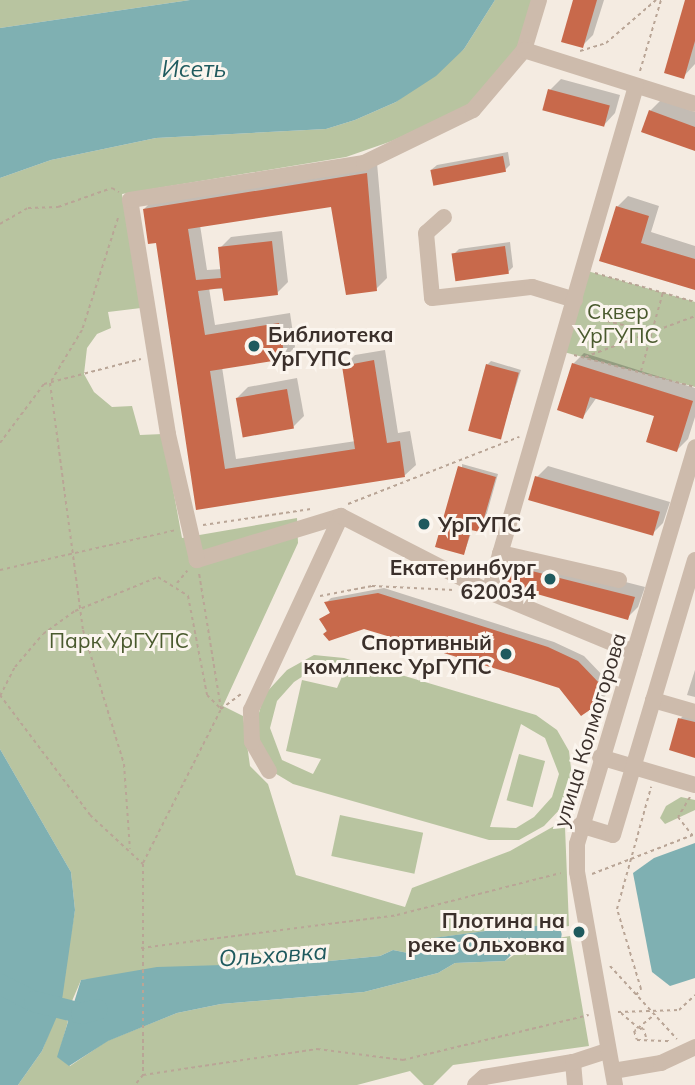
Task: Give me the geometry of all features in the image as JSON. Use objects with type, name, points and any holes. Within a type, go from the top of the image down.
[{"type":"street","points":[[539,0],[524,50],[497,86],[449,124],[365,163],[130,200],[187,527],[197,560],[343,510],[489,592],[634,652]]},
{"type":"street","points":[[524,50],[695,104]]},
{"type":"street","points":[[489,592],[636,86]]},
{"type":"street","points":[[444,217],[426,233],[432,299],[532,287],[573,306]]},
{"type":"street","name":"улица Колмогорова","points":[[614,1078],[606,1051],[577,872],[580,825],[695,447]]},
{"type":"street","points":[[269,771],[252,742],[251,710],[343,510]]},
{"type":"street","points":[[500,553],[619,580]]},
{"type":"street","points":[[580,825],[613,835],[695,561]]},
{"type":"street","points":[[653,700],[695,712]]},
{"type":"street","points":[[600,757],[694,785]]},
{"type":"street","points":[[614,1078],[661,1063],[685,1045]]},
{"type":"street","points":[[475,1085],[484,1077],[573,1062],[606,1051]]},
{"type":"street","points":[[573,1062],[575,1085]]},
{"type":"path","points":[[569,55],[606,43],[656,0]]},
{"type":"path","points":[[636,86],[661,0]]},
{"type":"path","points":[[0,224],[28,208],[58,207],[111,188],[125,196]]},
{"type":"path","points":[[121,208],[82,330],[50,383],[75,554],[83,630],[124,764],[130,849]]},
{"type":"path","points":[[584,270],[695,302]]},
{"type":"path","points":[[641,372],[663,292]]},
{"type":"path","points":[[573,306],[652,332]]},
{"type":"path","points":[[584,357],[695,316]]},
{"type":"path","points":[[560,351],[695,387]]},
{"type":"path","points":[[0,443],[44,384],[155,355]]},
{"type":"path","points":[[343,510],[536,430]]},
{"type":"path","points":[[0,569],[187,527],[319,508]]},
{"type":"path","points":[[176,584],[197,560]]},
{"type":"path","points":[[143,1075],[139,948],[143,864],[221,709],[197,560]]},
{"type":"path","points":[[143,864],[130,849],[90,815],[0,695],[15,667],[43,634],[82,609],[158,577],[176,584],[188,596],[207,695],[221,709]]},
{"type":"path","points":[[319,596],[372,586],[463,590]]},
{"type":"path","points":[[636,995],[641,989],[617,909],[655,773]]},
{"type":"path","points":[[591,874],[694,834],[678,817],[694,785]]},
{"type":"path","points":[[139,948],[397,915],[568,872]]},
{"type":"path","points":[[604,960],[685,1045]]},
{"type":"path","points":[[611,1012],[679,1010],[695,995]]},
{"type":"path","points":[[620,1012],[646,1032],[646,1037]]},
{"type":"path","points":[[135,1085],[143,1075],[317,1049],[403,1060],[592,1015]]},
{"type":"path","points":[[655,1015],[638,1028],[634,1036],[642,1040],[646,1037],[685,1045]]},
{"type":"green space","points":[[0,0],[190,0],[0,28]]},
{"type":"green space","name":"Парк УрГУПС","points":[[495,0],[536,0],[522,48],[467,106],[392,141],[346,157],[122,194],[141,308],[108,312],[111,328],[97,334],[87,348],[84,374],[94,392],[112,407],[132,406],[140,435],[163,434],[182,538],[297,518],[298,543],[223,706],[243,716],[250,766],[268,784],[296,875],[405,907],[412,888],[510,851],[556,825],[565,827],[569,926],[532,932],[516,927],[434,938],[429,950],[413,954],[393,950],[380,956],[319,962],[283,960],[81,980],[72,1001],[68,1002],[60,996],[75,910],[71,872],[0,749],[0,178],[51,160],[156,138],[326,129],[355,120],[396,102],[464,49]]},
{"type":"green space","name":"Сквер УрГУПС","points":[[584,270],[695,302],[695,387],[560,351]]},
{"type":"green space","points":[[314,655],[344,658],[536,715],[557,730],[569,751],[572,777],[562,807],[544,826],[519,840],[489,840],[293,784],[273,772],[259,747],[255,727],[264,695],[287,670]],"holes":[[[317,667],[344,672],[337,688],[302,680],[286,751],[321,759],[313,774],[282,760],[270,728],[277,701],[294,682]],[[521,724],[545,738],[559,774],[552,797],[534,817],[516,828],[490,827]]]},
{"type":"green space","points":[[519,754],[545,761],[533,807],[507,800]]},
{"type":"green space","points":[[681,797],[695,800],[695,810],[665,824],[660,818],[666,806]]},
{"type":"green space","points":[[340,815],[423,833],[414,874],[331,856]]},
{"type":"green space","points":[[570,936],[589,1046],[453,1065],[433,1085],[424,1085],[410,1071],[357,1085],[18,1085],[42,1051],[56,1015],[68,1021],[58,1057],[70,1066],[107,1041],[177,1013],[221,1004],[364,992],[438,973],[455,963],[505,961],[533,942]]},
{"type":"water","name":"Исеть","points":[[190,0],[495,0],[464,49],[436,76],[396,102],[355,120],[326,129],[156,138],[51,160],[0,178],[0,28]]},
{"type":"water","points":[[0,749],[71,872],[75,910],[61,1007],[42,1051],[18,1085],[0,1085]]},
{"type":"water","points":[[695,843],[695,978],[670,986],[652,972],[633,873],[654,858]]},
{"type":"water","points":[[516,927],[531,936],[505,961],[455,963],[438,973],[364,992],[221,1004],[177,1013],[108,1041],[69,1066],[57,1057],[81,980],[157,967],[319,962],[380,956],[393,950],[413,954],[429,950],[433,938]]},
{"type":"building","points":[[573,0],[597,0],[583,48],[561,42]]},
{"type":"building","points":[[685,0],[695,0],[695,41],[684,79],[664,73]]},
{"type":"building","points":[[548,89],[610,106],[604,127],[542,110]]},
{"type":"building","points":[[649,110],[695,127],[695,151],[641,132]]},
{"type":"building","points":[[503,156],[506,172],[433,186],[430,170]]},
{"type":"building","points":[[367,173],[377,291],[346,295],[331,207],[188,229],[196,280],[221,278],[218,247],[272,241],[278,295],[224,301],[222,288],[198,291],[205,335],[279,323],[285,359],[210,371],[225,469],[355,449],[342,366],[374,360],[387,443],[400,441],[405,477],[196,510],[156,243],[148,244],[143,209]]},
{"type":"building","points":[[616,206],[649,216],[641,243],[695,259],[695,290],[599,261]]},
{"type":"building","points":[[505,246],[509,274],[455,281],[452,254]]},
{"type":"building","points":[[572,363],[693,401],[677,452],[646,442],[654,416],[590,397],[583,419],[557,410]]},
{"type":"building","points":[[486,364],[519,373],[501,439],[468,431]]},
{"type":"building","points":[[287,389],[294,428],[243,437],[236,398]]},
{"type":"building","points":[[458,466],[496,477],[480,532],[471,530],[464,555],[435,547]]},
{"type":"building","points":[[535,476],[660,512],[653,536],[528,500]]},
{"type":"building","points":[[508,565],[635,597],[628,620],[502,584]]},
{"type":"building","name":"Спортивный комлпекс УрГУПС","points":[[378,593],[548,647],[578,661],[602,686],[595,690],[603,701],[581,716],[559,688],[537,681],[364,629],[329,641],[323,634],[327,631],[319,619],[330,613],[324,602]]},
{"type":"building","points":[[678,718],[695,722],[695,758],[669,750]]},
{"type":"waterway","name":"Ольховка","points":[[505,940],[551,934]]},
{"type":"waterway","name":"Ольховка","points":[[0,984],[34,1001],[81,1013],[97,1009]]},
{"type":"place","name":"Библиотека УрГУПС","points":[[254,346]]},
{"type":"place","name":"УрГУПС","points":[[424,524]]},
{"type":"place","name":"Екатеринбург 620034","points":[[550,579]]},
{"type":"place","name":"Спортивный комлпекс УрГУПС","points":[[506,654]]},
{"type":"place","name":"Плотина на реке Ольховка","points":[[579,932]]}]
